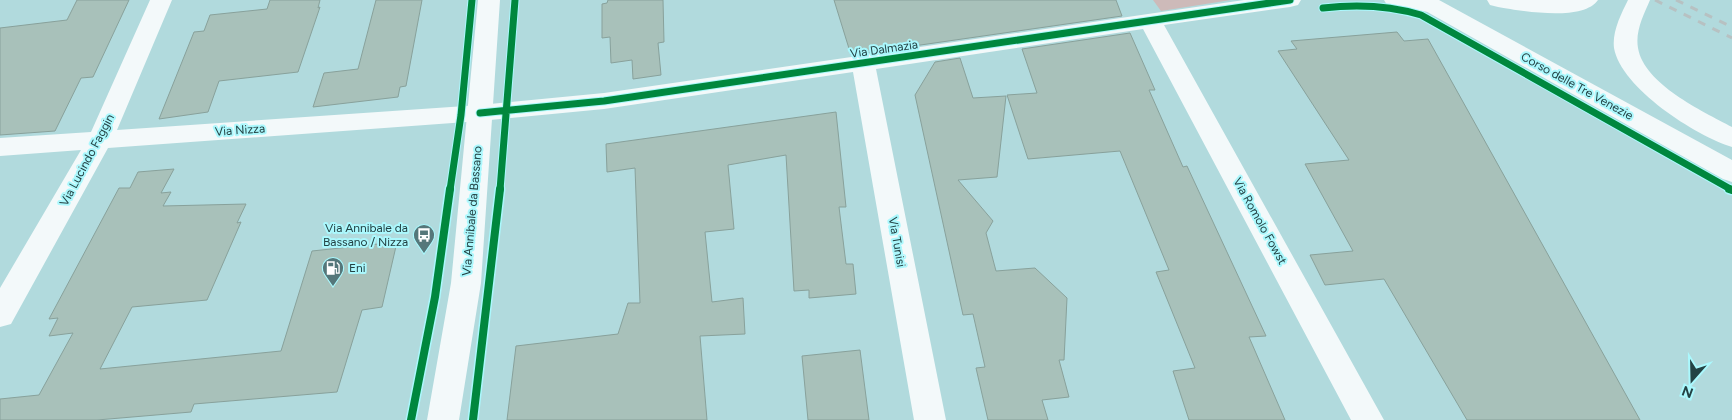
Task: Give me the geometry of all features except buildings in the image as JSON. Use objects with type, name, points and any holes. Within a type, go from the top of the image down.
[{"type":"street","name":"Via Lucindo Faggin","points":[[0,314],[100,140],[161,0]]},
{"type":"street","name":"Via Annibale da Bassano","points":[[443,420],[466,284],[489,0]]},
{"type":"street","name":"Via Dalmazia","points":[[480,113],[604,101],[1152,22],[1290,0]]},
{"type":"street","points":[[1395,0],[1427,2]]},
{"type":"street","points":[[1498,0],[1541,5],[1566,5],[1587,0]]},
{"type":"street","points":[[1638,0],[1630,21],[1626,40],[1628,57],[1632,64],[1646,81],[1684,112],[1732,138]]},
{"type":"street","name":"Corso delle Tre Venezie","points":[[1427,2],[1732,172]]},
{"type":"street","name":"Via Romolo Fowst","points":[[1152,22],[1368,420]]},
{"type":"street","name":"Via Tunisi","points":[[863,63],[930,420]]},
{"type":"street","name":"Via Nizza","points":[[0,147],[480,113]]},
{"type":"shaded area","points":[[1153,0],[1231,0],[1161,11]]},
{"type":"railway","points":[[1655,0],[1732,38]]},
{"type":"railway","points":[[1676,0],[1732,27]]},
{"type":"cycle path","points":[[411,420],[435,297],[461,115],[472,0]]},
{"type":"cycle path","points":[[473,420],[498,210],[515,0]]},
{"type":"cycle path","points":[[480,113],[604,101],[1290,0]]},
{"type":"cycle path","points":[[1323,8],[1372,5],[1396,8],[1421,15],[1732,190]]},
{"type":"place","name":"Via Annibale da Bassano / Nizza","points":[[424,254]]},
{"type":"place","name":"Eni","points":[[333,287]]}]
